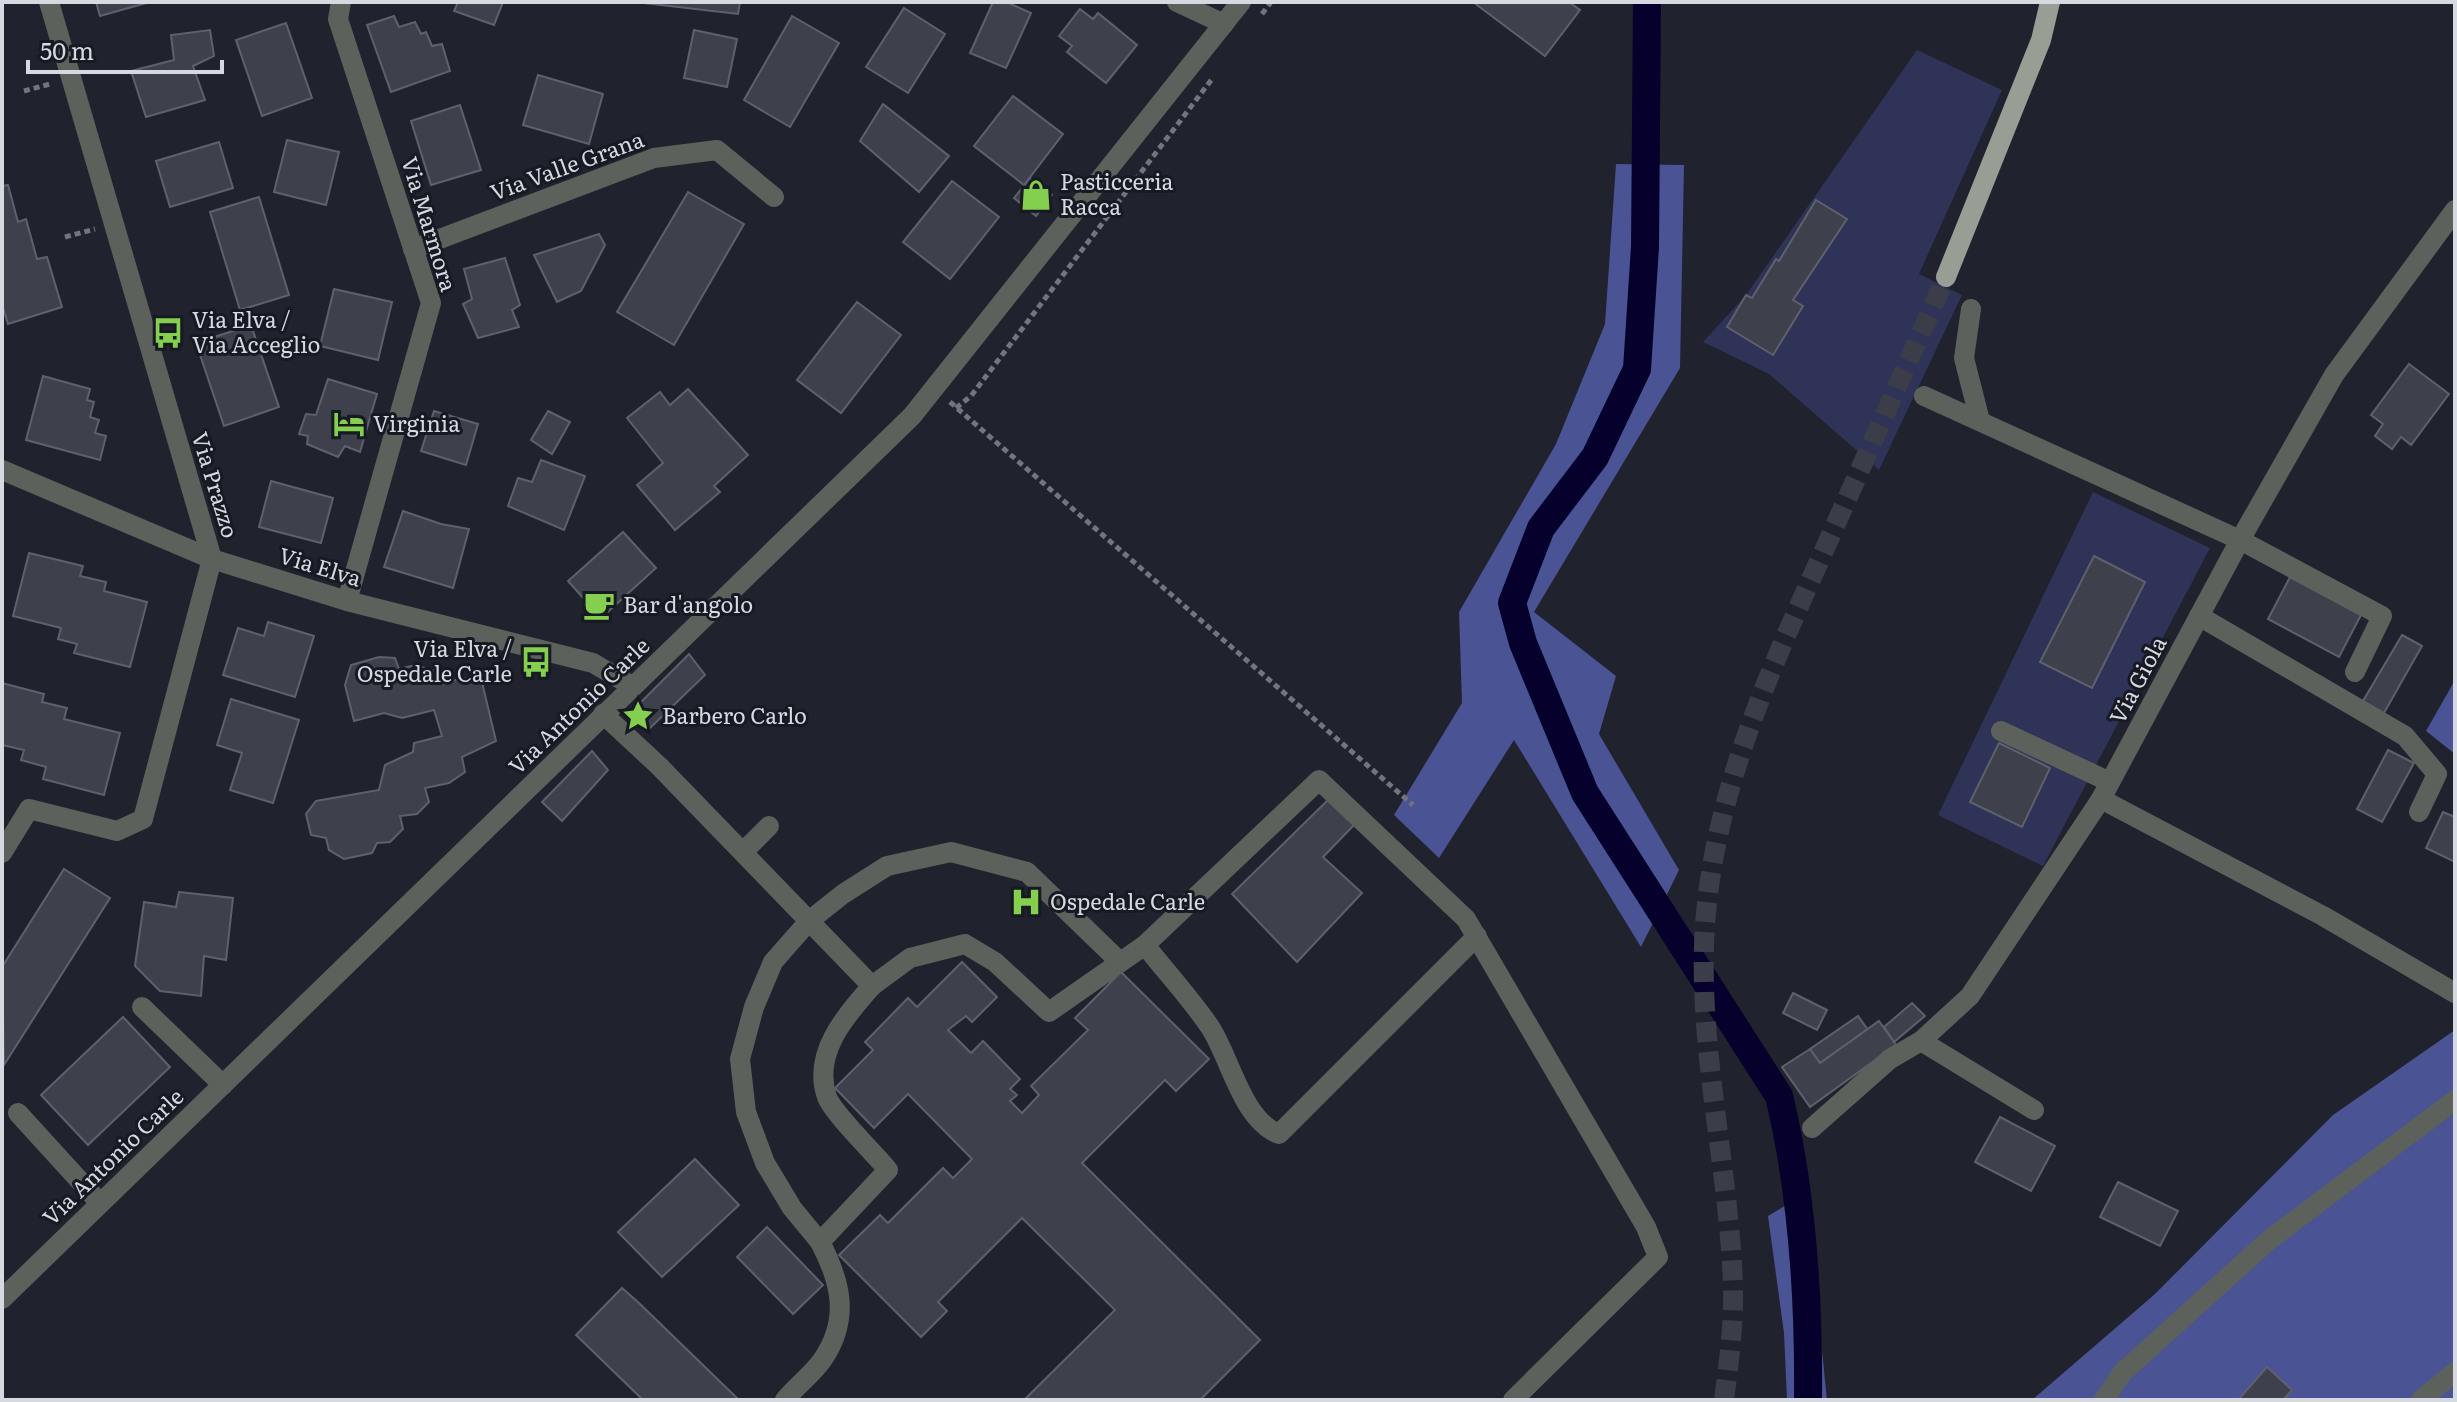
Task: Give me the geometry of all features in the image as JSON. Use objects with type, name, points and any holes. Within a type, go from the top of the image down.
[{"type":"main road","points":[[1946,277],[2041,40],[2050,2]]},
{"type":"street","name":"Via Prazzo","points":[[2,853],[29,809],[117,831],[143,819],[212,559],[49,2]]},
{"type":"street","name":"Via Marmora","points":[[341,2],[338,19],[431,303],[347,601]]},
{"type":"street","points":[[1177,2],[1224,24]]},
{"type":"street","name":"Via Antonio Carle","points":[[2,1299],[912,416],[1241,2]]},
{"type":"street","name":"Via Valle Grana","points":[[413,249],[654,158],[717,150],[774,197]]},
{"type":"street","name":"Via Giola","points":[[1812,1128],[1890,1059],[1921,1041],[1970,996],[2106,790],[2240,540],[2334,375],[2448,236],[2455,210]]},
{"type":"street","points":[[1971,309],[1964,358],[1980,421]]},
{"type":"street","points":[[1924,396],[2240,540],[2382,616],[2355,672]]},
{"type":"street","name":"Via Elva","points":[[2,470],[212,559],[347,601],[593,663],[632,686]]},
{"type":"street","points":[[2199,616],[2405,736],[2437,774],[2419,812]]},
{"type":"street","points":[[603,714],[743,852],[872,986]]},
{"type":"street","points":[[2001,731],[2455,993]]},
{"type":"street","points":[[820,1242],[888,1170],[827,1098],[825,1055],[843,1018],[872,986],[910,958],[965,944],[995,962],[1049,1012],[1145,945],[1319,780],[1466,919],[1646,1227],[1658,1257],[1513,1400]]},
{"type":"street","points":[[743,852],[769,826]]},
{"type":"street","points":[[785,1400],[823,1359],[843,1315],[832,1264],[765,1163],[746,1112],[740,1059],[754,1007],[773,962],[809,921],[843,894],[887,866],[951,852],[1027,872],[1120,962]]},
{"type":"street","points":[[1145,945],[1211,1029],[1238,1089],[1268,1130],[1279,1134],[1477,936]]},
{"type":"street","points":[[142,1007],[223,1085]]},
{"type":"street","points":[[1921,1041],[2034,1110]]},
{"type":"street","points":[[2104,1400],[2122,1373],[2259,1249],[2455,1100]]},
{"type":"street","points":[[18,1113],[100,1203]]},
{"type":"street","points":[[2421,1400],[2455,1372]]},
{"type":"path","points":[[1261,15],[1271,2]]},
{"type":"path","points":[[956,408],[971,396],[1213,78]]},
{"type":"path","points":[[934,389],[1413,805]]},
{"type":"shaded area","points":[[1917,50],[2002,90],[1919,274],[1962,295],[1879,470],[1769,374],[1703,342],[1746,295]]},
{"type":"shaded area","points":[[1616,164],[1684,165],[1680,368],[1534,612],[1616,676],[1599,734],[1679,870],[1641,947],[1514,740],[1439,858],[1394,815],[1462,703],[1459,612],[1556,444],[1605,324]]},
{"type":"shaded area","points":[[2093,492],[2210,548],[2043,866],[1938,815]]},
{"type":"shaded area","points":[[2455,680],[2455,754],[2426,731]]},
{"type":"shaded area","points":[[2455,1030],[2455,1400],[2032,1400],[2155,1294],[2333,1115]]},
{"type":"shaded area","points":[[1806,1193],[1827,1400],[1787,1400],[1784,1333],[1768,1216]]},
{"type":"building","points":[[96,2],[150,2],[100,16]]},
{"type":"building","points":[[458,2],[503,2],[494,25],[454,11]]},
{"type":"building","points":[[635,2],[740,2],[738,14]]},
{"type":"building","points":[[993,2],[1006,2],[1031,13],[1006,68],[970,53]]},
{"type":"building","points":[[1473,2],[1569,2],[1580,10],[1545,56]]},
{"type":"building","points":[[904,8],[945,34],[908,93],[866,67]]},
{"type":"building","points":[[1080,9],[1093,19],[1098,13],[1137,45],[1106,83],[1067,52],[1072,46],[1059,36]]},
{"type":"building","points":[[394,16],[399,27],[415,22],[421,34],[426,32],[432,46],[442,44],[450,71],[391,92],[367,25]]},
{"type":"building","points":[[792,16],[839,43],[790,127],[744,100]]},
{"type":"building","points":[[286,23],[312,98],[262,116],[236,40]]},
{"type":"building","points":[[210,30],[214,56],[193,66],[205,100],[146,117],[131,71],[174,60],[171,35]]},
{"type":"building","points":[[694,30],[737,39],[727,87],[684,78]]},
{"type":"building","points":[[538,75],[603,94],[589,144],[523,125]]},
{"type":"building","points":[[1013,96],[1063,134],[1024,185],[974,146]]},
{"type":"building","points":[[883,104],[949,156],[919,192],[860,141]]},
{"type":"building","points":[[460,105],[481,170],[431,185],[411,121]]},
{"type":"building","points":[[287,140],[339,152],[326,205],[274,192]]},
{"type":"building","points":[[219,142],[233,188],[170,207],[156,161]]},
{"type":"building","points":[[1030,178],[1052,195],[1036,216],[1014,198]]},
{"type":"building","points":[[952,181],[999,217],[950,279],[903,242]]},
{"type":"building","points":[[8,185],[18,222],[26,219],[37,259],[47,257],[62,307],[8,324],[2,304],[2,186]]},
{"type":"building","points":[[688,192],[744,224],[674,345],[617,312]]},
{"type":"building","points":[[259,197],[289,295],[240,310],[210,212]]},
{"type":"building","points":[[1816,200],[1847,219],[1793,300],[1803,306],[1773,355],[1727,327],[1746,295],[1752,298],[1776,259],[1779,261]]},
{"type":"building","points":[[599,234],[605,245],[581,291],[557,302],[534,255]]},
{"type":"building","points":[[505,258],[520,305],[512,310],[519,327],[478,338],[463,304],[472,299],[464,269]]},
{"type":"building","points":[[334,289],[392,302],[378,360],[320,346]]},
{"type":"building","points":[[857,302],[901,335],[841,413],[797,380]]},
{"type":"building","points":[[251,325],[279,407],[224,426],[196,343]]},
{"type":"building","points":[[2409,364],[2449,394],[2411,445],[2401,437],[2392,449],[2375,436],[2383,424],[2371,415]]},
{"type":"building","points":[[43,376],[90,389],[87,400],[94,402],[90,417],[99,420],[95,433],[106,436],[100,460],[26,440]]},
{"type":"building","points":[[328,379],[377,394],[360,452],[345,446],[338,457],[307,444],[308,436],[299,434],[306,414],[316,415]]},
{"type":"building","points":[[688,389],[748,455],[714,486],[720,492],[675,530],[637,485],[663,463],[627,418],[660,392],[670,405]]},
{"type":"building","points":[[434,411],[478,424],[466,465],[421,451]]},
{"type":"building","points":[[548,411],[570,422],[552,454],[531,440]]},
{"type":"building","points":[[541,460],[585,476],[564,530],[508,506],[518,478],[532,482]]},
{"type":"building","points":[[271,481],[333,498],[321,543],[259,527]]},
{"type":"building","points":[[403,511],[441,524],[469,529],[453,588],[384,567]]},
{"type":"building","points":[[623,532],[656,568],[601,618],[568,581]]},
{"type":"building","points":[[29,553],[83,566],[80,576],[106,582],[104,591],[147,602],[130,667],[74,653],[77,644],[58,639],[61,628],[13,616]]},
{"type":"building","points":[[2094,556],[2145,582],[2092,688],[2040,662]]},
{"type":"building","points":[[2290,577],[2361,615],[2339,657],[2268,619]]},
{"type":"building","points":[[268,622],[314,636],[295,697],[223,675],[238,628],[264,636]]},
{"type":"building","points":[[2402,635],[2422,646],[2384,713],[2363,701]]},
{"type":"building","points":[[689,654],[705,675],[649,729],[633,710]]},
{"type":"building","points":[[379,657],[395,658],[399,669],[415,665],[436,671],[443,684],[461,678],[481,678],[496,741],[462,757],[465,772],[449,783],[425,788],[429,802],[417,814],[400,816],[403,829],[390,842],[377,843],[372,853],[344,859],[329,850],[326,838],[311,835],[306,814],[316,801],[379,790],[385,765],[413,752],[414,743],[442,736],[434,710],[402,718],[384,713],[354,721],[345,685],[351,665]]},
{"type":"building","points":[[2,683],[44,694],[42,702],[67,708],[64,719],[120,733],[104,795],[43,779],[46,767],[21,760],[24,750],[2,745]]},
{"type":"building","points":[[231,699],[299,720],[273,803],[230,790],[242,753],[217,745]]},
{"type":"building","points":[[1999,743],[2050,768],[2022,827],[1970,802]]},
{"type":"building","points":[[2388,750],[2414,763],[2382,822],[2357,809]]},
{"type":"building","points":[[592,751],[608,770],[562,821],[542,802]]},
{"type":"building","points":[[1329,799],[1355,824],[1323,857],[1362,893],[1297,962],[1232,894]]},
{"type":"building","points":[[2443,812],[2455,817],[2455,862],[2426,848]]},
{"type":"building","points":[[64,869],[110,898],[4,1065],[2,967]]},
{"type":"building","points":[[179,892],[233,898],[226,960],[204,956],[201,996],[160,991],[135,966],[144,902],[176,907]]},
{"type":"building","points":[[962,962],[997,997],[972,1022],[966,1016],[948,1030],[971,1053],[983,1041],[1020,1079],[1010,1089],[1017,1095],[1010,1101],[1022,1113],[1039,1095],[1031,1086],[1088,1030],[1075,1018],[1121,972],[1209,1059],[1176,1091],[1165,1080],[1082,1163],[1260,1340],[1200,1400],[1024,1400],[1115,1310],[1022,1218],[938,1302],[947,1311],[921,1337],[839,1255],[880,1215],[888,1223],[943,1168],[953,1178],[972,1159],[908,1094],[874,1128],[835,1088],[873,1050],[865,1042],[908,998],[917,1007]]},
{"type":"building","points":[[1793,993],[1827,1010],[1817,1030],[1783,1013]]},
{"type":"building","points":[[1912,1003],[1925,1016],[1894,1042],[1884,1027]]},
{"type":"building","points":[[1858,1016],[1868,1030],[1820,1063],[1810,1049]]},
{"type":"building","points":[[123,1017],[170,1067],[88,1145],[41,1095]]},
{"type":"building","points":[[1879,1021],[1896,1045],[1810,1107],[1782,1067],[1810,1049],[1820,1063]]},
{"type":"building","points":[[2000,1117],[2055,1146],[2031,1191],[1975,1162]]},
{"type":"building","points":[[695,1159],[739,1205],[662,1277],[618,1232]]},
{"type":"building","points":[[2118,1182],[2178,1211],[2160,1246],[2100,1217]]},
{"type":"building","points":[[767,1227],[823,1285],[793,1314],[737,1257]]},
{"type":"building","points":[[622,1288],[739,1400],[643,1400],[576,1335]]},
{"type":"building","points":[[2267,1367],[2292,1390],[2283,1400],[2238,1400]]},
{"type":"waterway","points":[[1647,2],[1645,247],[1637,369],[1595,457],[1541,528],[1512,603],[1523,643],[1585,793],[1779,1096],[1799,1208],[1807,1325],[1808,1400]]},
{"type":"tunnel","points":[[1724,1400],[1733,1286],[1705,1016],[1705,925],[1711,873],[1734,774],[1768,678],[1946,277]]},
{"type":"place","name":"Pasticceria Racca","points":[[1036,195]]},
{"type":"place","name":"Via Elva / Via Acceglio","points":[[168,333]]},
{"type":"place","name":"Virginia","points":[[349,424]]},
{"type":"place","name":"Bar d'angolo","points":[[599,605]]},
{"type":"place","name":"Via Elva / Ospedale Carle","points":[[536,662]]},
{"type":"place","name":"Barbero Carlo","points":[[638,716]]},
{"type":"place","name":"Ospedale Carle","points":[[1026,902]]}]
